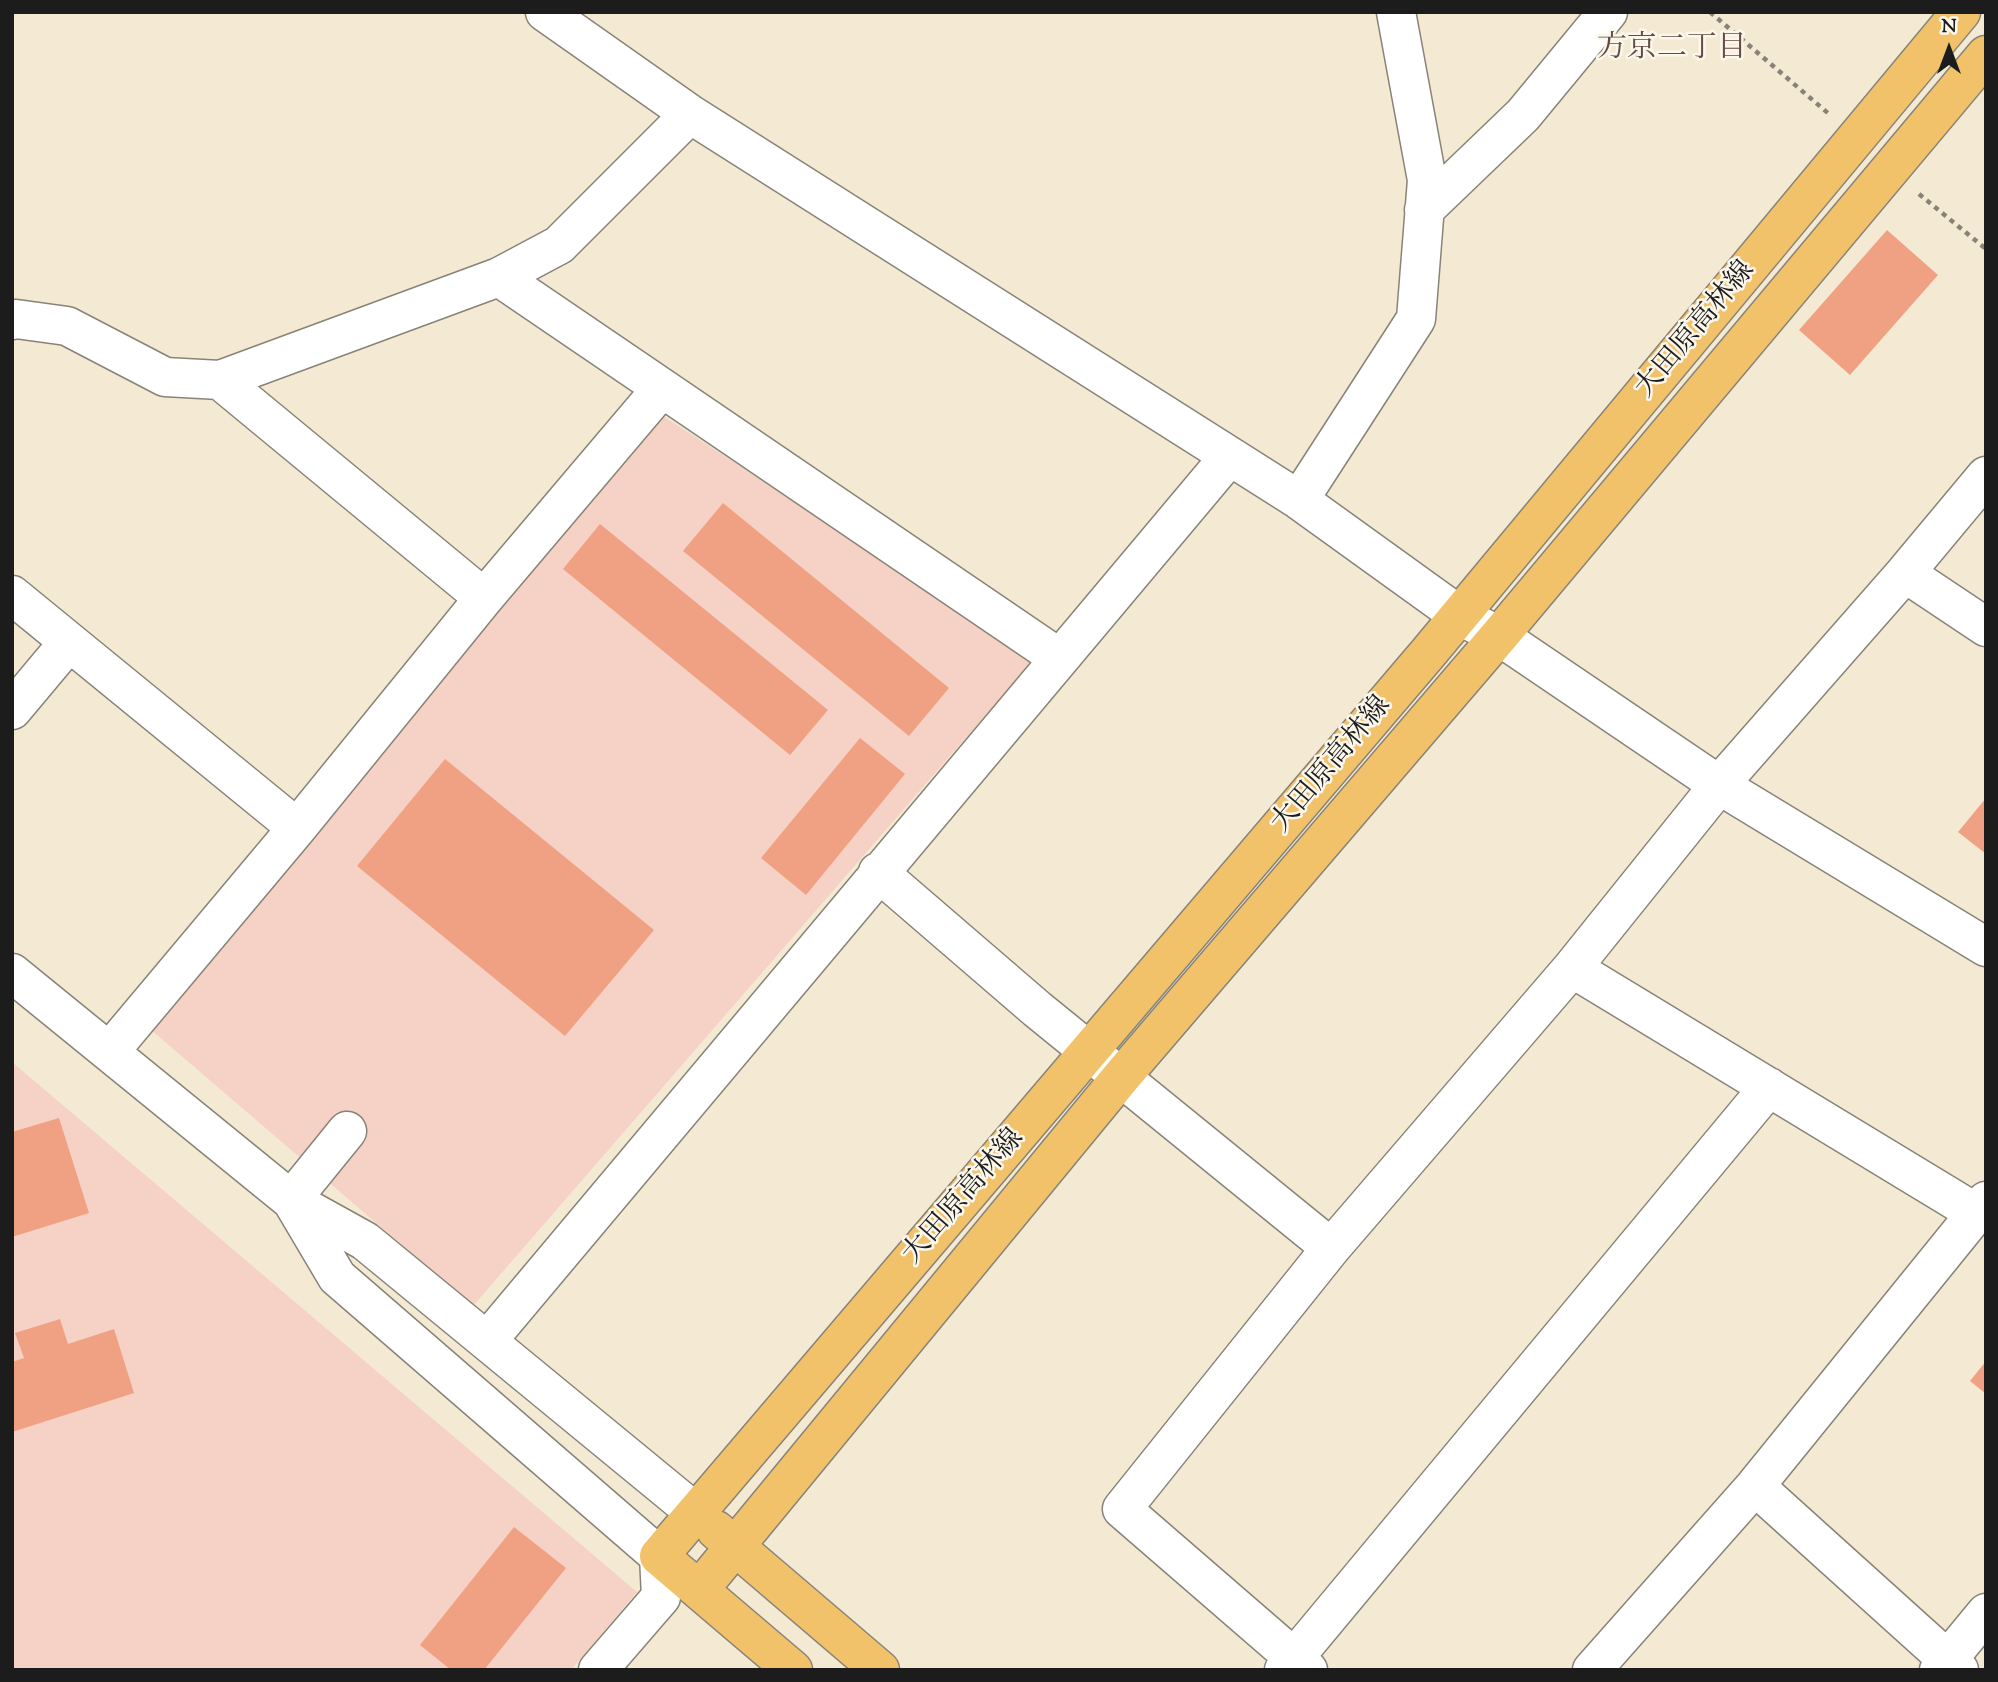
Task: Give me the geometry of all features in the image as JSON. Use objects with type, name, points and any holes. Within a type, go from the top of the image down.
[{"type":"main road","name":"大田原高林線","points":[[659,1556],[1460,616],[1961,12]]},
{"type":"main road","name":"大田原高林線","points":[[699,1590],[1122,1076],[1499,636],[1986,55]]},
{"type":"main road","points":[[696,1513],[880,1670]]},
{"type":"main road","points":[[659,1556],[793,1670]]},
{"type":"street","points":[[545,12],[690,114],[1299,499],[1460,616],[1499,636],[1719,785],[1986,947]]},
{"type":"street","points":[[1299,499],[1416,319],[1427,180],[1396,12]]},
{"type":"street","points":[[1424,210],[1523,115],[1608,12]]},
{"type":"street","points":[[12,320],[67,326],[165,377],[220,380],[499,277],[559,245],[690,114]]},
{"type":"street","points":[[499,277],[1059,658]]},
{"type":"street","points":[[220,380],[484,598]]},
{"type":"street","points":[[110,1051],[298,828],[484,598],[662,388]]},
{"type":"street","points":[[486,1341],[1229,457]]},
{"type":"street","points":[[1769,1087],[1295,1666],[1122,1508],[1331,1248],[1572,968],[1719,785],[1905,573],[1986,476]]},
{"type":"street","points":[[1905,573],[1986,628]]},
{"type":"street","points":[[12,595],[298,828]]},
{"type":"street","points":[[12,709],[69,642]]},
{"type":"street","points":[[878,872],[1090,1052],[1331,1248]]},
{"type":"street","points":[[1572,968],[1769,1087],[1981,1207],[1755,1486],[1592,1670]]},
{"type":"street","points":[[12,973],[291,1200],[365,1241],[696,1513]]},
{"type":"street","points":[[291,1200],[347,1131]]},
{"type":"street","points":[[291,1200],[337,1277],[659,1556],[661,1597],[598,1670]]},
{"type":"street","points":[[1755,1486],[1948,1667],[1986,1613]]},
{"type":"shaded area","points":[[657,412],[1035,658],[473,1306],[150,1029]]},
{"type":"shaded area","points":[[12,1062],[637,1592],[571,1670],[12,1670]]},
{"type":"building","points":[[1887,230],[1938,275],[1850,375],[1799,330]]},
{"type":"building","points":[[723,503],[949,688],[909,736],[683,551]]},
{"type":"building","points":[[600,524],[828,710],[790,755],[563,569]]},
{"type":"building","points":[[860,738],[905,774],[806,895],[761,858]]},
{"type":"building","points":[[445,759],[654,930],[565,1036],[357,866]]},
{"type":"building","points":[[1986,798],[1986,854],[1958,832]]},
{"type":"building","points":[[59,1118],[89,1213],[12,1237],[12,1132]]},
{"type":"building","points":[[60,1319],[68,1344],[114,1329],[134,1393],[12,1432],[12,1362],[24,1358],[15,1333]]},
{"type":"building","points":[[1986,1361],[1986,1394],[1970,1381]]},
{"type":"building","points":[[514,1527],[566,1568],[484,1670],[451,1670],[420,1645]]},
{"type":"district","name":"方京二丁目","points":[[1672,51]]}]
